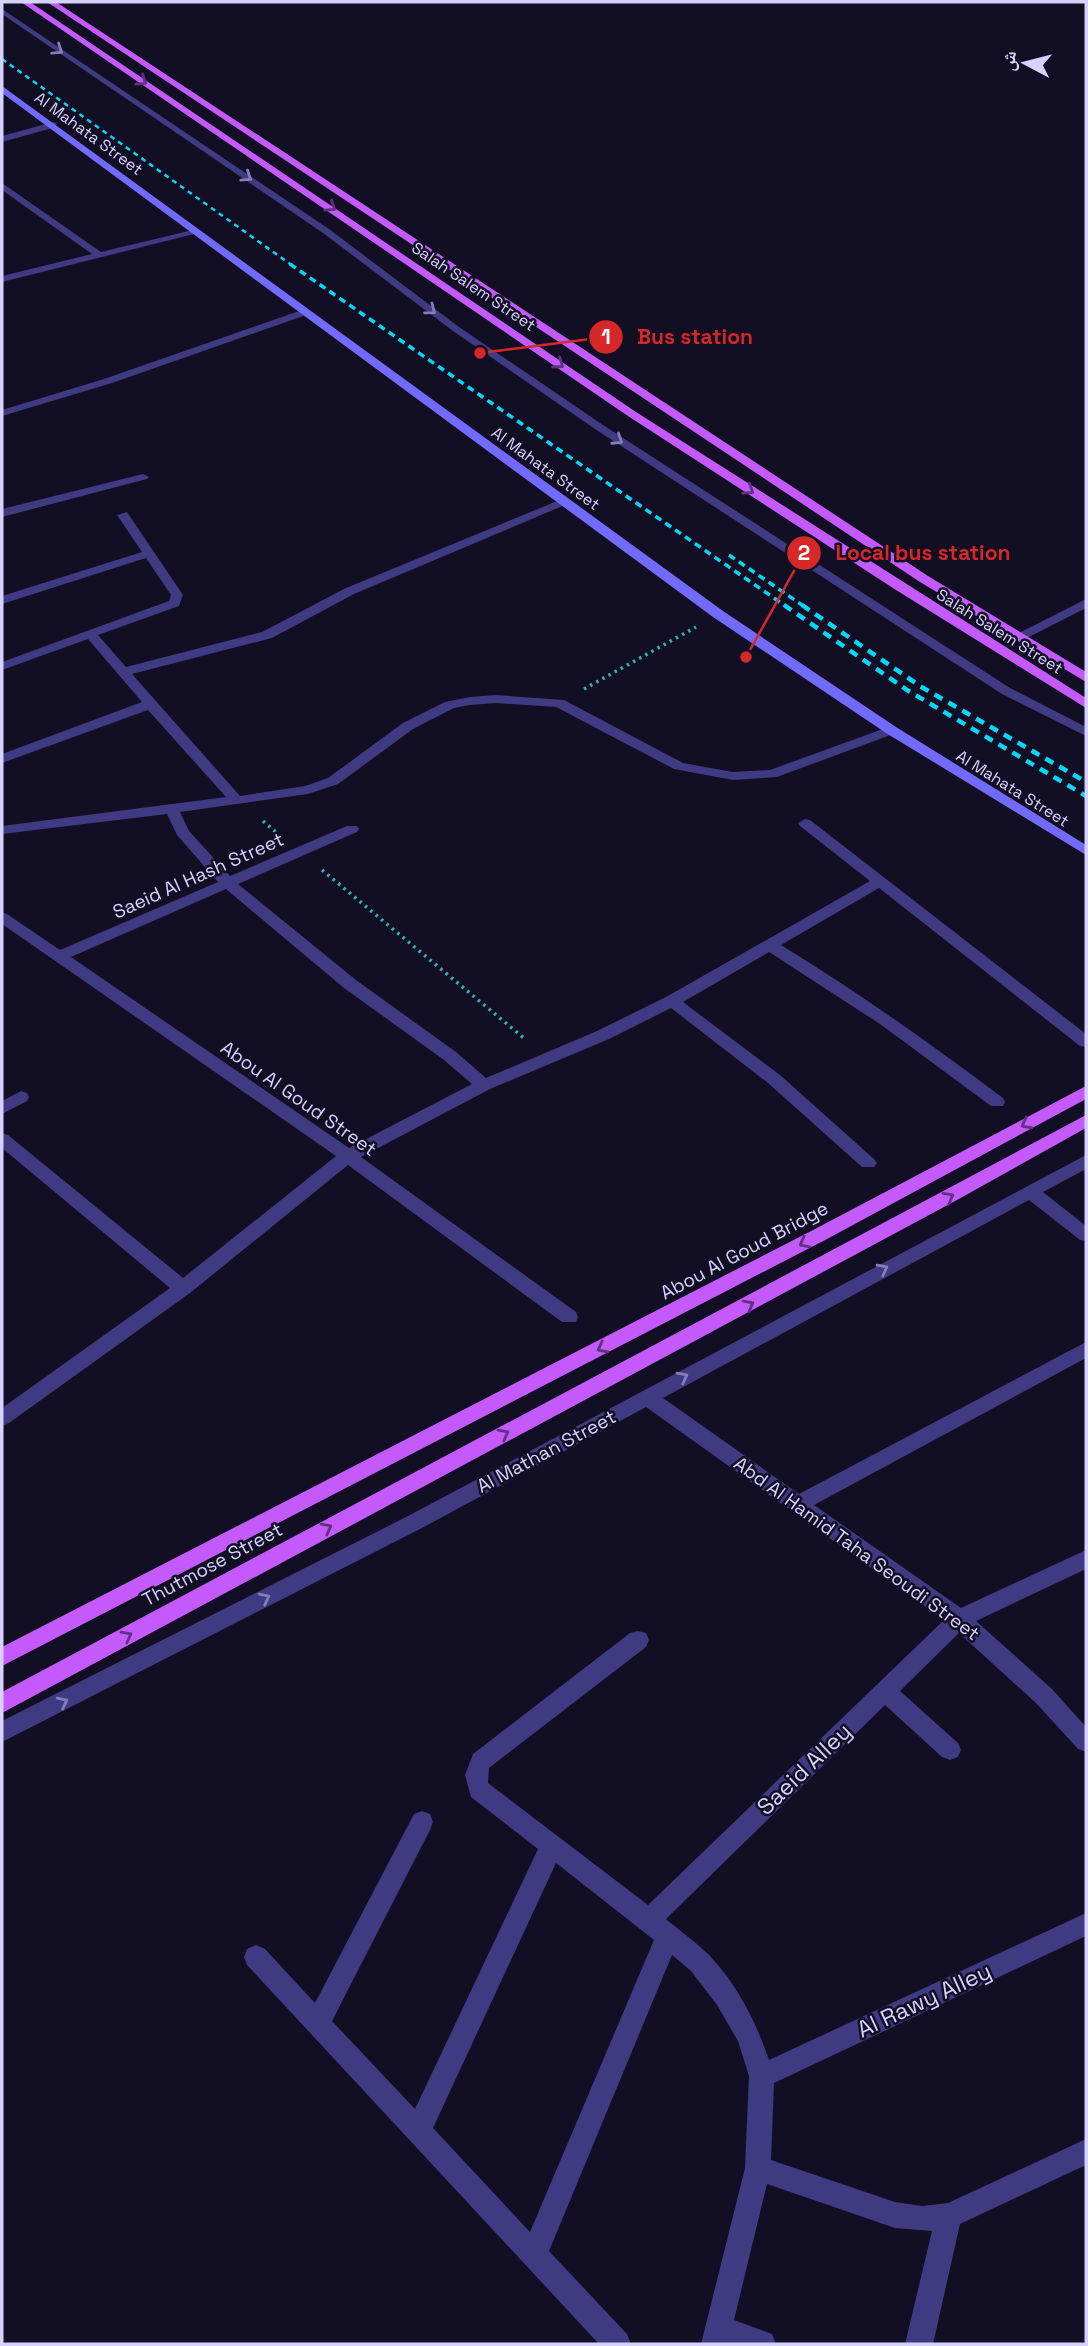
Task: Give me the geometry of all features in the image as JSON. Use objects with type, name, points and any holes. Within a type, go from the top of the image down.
[{"type":"main road","name":"Salah Salem Street","points":[[25,2],[632,414],[1086,704]]},
{"type":"main road","name":"Salah Salem Street","points":[[51,2],[912,571],[1086,678]]},
{"type":"main road","name":"Al Mahata Street","points":[[2,89],[718,614],[891,730],[1086,852]]},
{"type":"main road","name":"Abou Al Goud Bridge","points":[[421,1442],[1086,1092]]},
{"type":"main road","name":"Thutmose Street","points":[[2,1703],[443,1465],[844,1255],[1086,1121]]},
{"type":"main road","name":"Thutmose Street","points":[[2,1657],[421,1442]]},
{"type":"street","points":[[2,139],[53,125]]},
{"type":"street","points":[[2,186],[99,255]]},
{"type":"street","points":[[2,279],[197,232]]},
{"type":"street","points":[[2,413],[98,384],[305,312]]},
{"type":"street","points":[[2,513],[142,477]]},
{"type":"street","points":[[122,672],[267,635],[350,591],[566,502]]},
{"type":"street","points":[[2,666],[175,603],[177,595],[123,515]]},
{"type":"street","points":[[2,600],[150,553]]},
{"type":"street","points":[[1018,637],[1086,603]]},
{"type":"street","points":[[91,635],[237,801]]},
{"type":"street","points":[[2,831],[237,801],[320,787],[408,726],[450,705],[496,699],[559,703],[679,766],[733,776],[772,774],[891,730]]},
{"type":"street","points":[[2,759],[150,704]]},
{"type":"street","points":[[172,809],[182,832],[197,852],[228,883],[350,984],[450,1056],[484,1086]]},
{"type":"street","points":[[806,823],[1086,1042]]},
{"type":"street","name":"Saeid Al Hash Street","points":[[58,957],[352,829]]},
{"type":"street","points":[[2,1418],[184,1288],[348,1156],[484,1086],[673,1001],[879,882]]},
{"type":"street","name":"Abou Al Goud Street","points":[[2,918],[348,1156],[569,1317]]},
{"type":"street","points":[[769,945],[914,1038],[997,1102]]},
{"type":"street","points":[[673,1001],[774,1079],[868,1163]]},
{"type":"street","points":[[2,1108],[21,1097]]},
{"type":"street","points":[[2,1139],[184,1288]]},
{"type":"street","name":"Al Mathan Street","points":[[2,1732],[415,1522],[1086,1161]]},
{"type":"street","points":[[1030,1191],[1086,1235]]},
{"type":"street","points":[[800,1503],[1086,1349]]},
{"type":"street","name":"Abd Al Hamid Taha Seoudi Street","points":[[647,1396],[959,1619],[1044,1696],[1086,1742]]},
{"type":"street","name":"Saeid Alley","points":[[659,1928],[885,1691],[959,1619],[1086,1559]]},
{"type":"street","points":[[638,1640],[481,1761],[475,1780],[480,1790],[659,1928],[700,1963],[726,1996],[748,2035],[762,2076],[758,2168],[717,2336],[762,2344]]},
{"type":"street","points":[[885,1691],[950,1750]]},
{"type":"street","points":[[318,2023],[422,1822]]},
{"type":"street","points":[[418,2131],[552,1845]]},
{"type":"street","name":"Al Rawy Alley","points":[[762,2076],[1086,1924]]},
{"type":"street","points":[[534,2255],[659,1928]]},
{"type":"street","points":[[256,1957],[534,2255],[611,2343]]},
{"type":"street","points":[[758,2168],[895,2215],[922,2219],[949,2216],[1086,2152]]},
{"type":"street","points":[[919,2344],[949,2216]]},
{"type":"lane","points":[[2,11],[326,231],[456,329],[599,427],[1006,691],[1086,732]]},
{"type":"path","points":[[559,703],[718,614]]},
{"type":"path","points":[[237,801],[549,1058]]},
{"type":"railway","points":[[2,59],[293,266]]},
{"type":"railway","points":[[290,264],[787,607]]},
{"type":"railway","points":[[729,555],[805,607]]},
{"type":"railway","points":[[784,605],[907,690],[1086,796]]},
{"type":"railway","points":[[802,605],[920,686],[1086,782]]},
{"type":"place","name":"Bus station","points":[[480,353]]},
{"type":"place","name":"Local bus station","points":[[746,657]]}]
